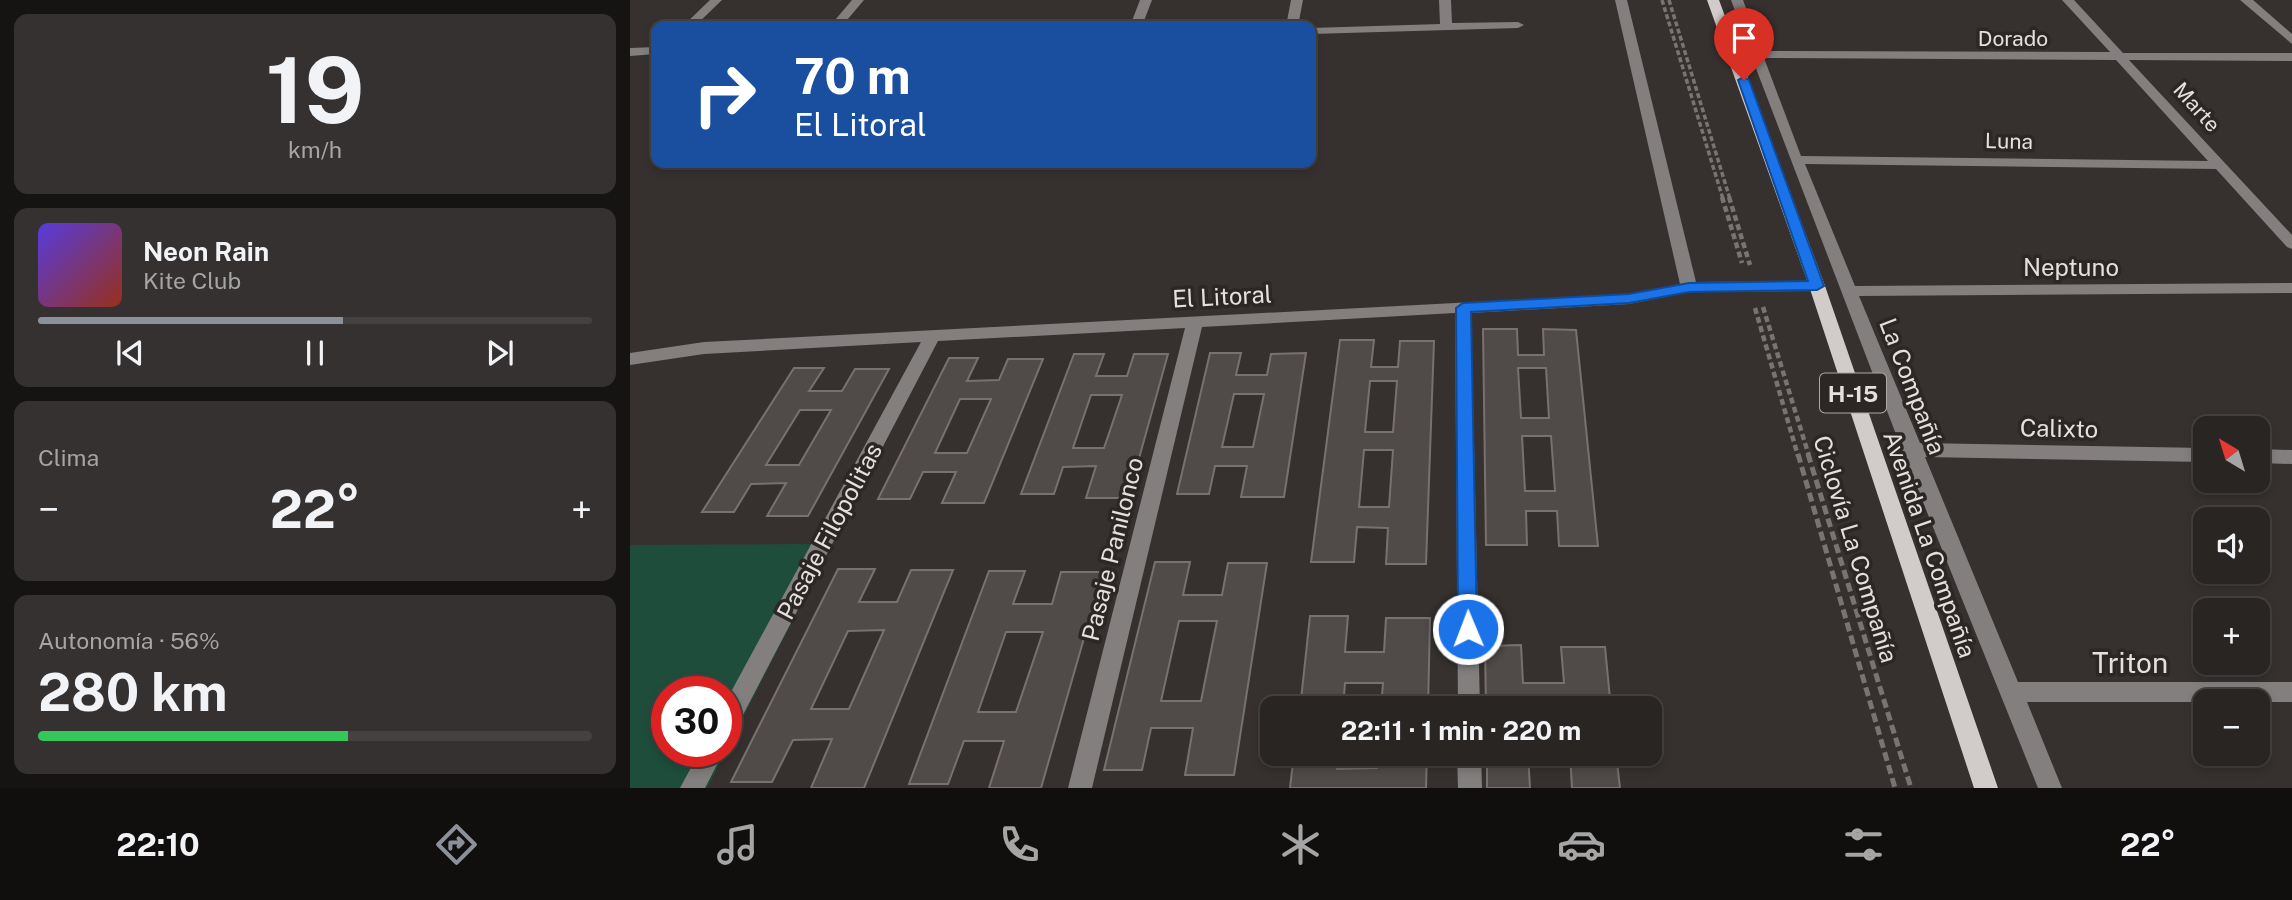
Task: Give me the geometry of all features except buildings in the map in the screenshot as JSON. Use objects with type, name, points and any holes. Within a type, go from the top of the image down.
[{"type":"main road","name":"Avenida La Compañía","points":[[1713,0],[1817,286],[1986,788]]},
{"type":"street","points":[[694,21],[716,0]]},
{"type":"street","points":[[840,21],[858,0]]},
{"type":"street","points":[[1138,21],[1146,0]]},
{"type":"street","points":[[1293,21],[1297,0]]},
{"type":"street","points":[[1445,0],[1446,28]]},
{"type":"street","points":[[1621,0],[1689,287]]},
{"type":"street","name":"La Compañía","points":[[1737,0],[1796,160],[2050,788]]},
{"type":"street","name":"Marte","points":[[2068,0],[2221,165],[2285,229],[2292,244]]},
{"type":"street","points":[[2246,0],[2292,40]]},
{"type":"street","points":[[1316,32],[1518,25]]},
{"type":"street","points":[[630,52],[651,51]]},
{"type":"street","name":"Dorado","points":[[1734,54],[2292,57]]},
{"type":"street","name":"Luna","points":[[1796,160],[2221,165]]},
{"type":"street","name":"El Litoral","points":[[630,359],[704,348],[1629,299],[1689,287],[1817,286]]},
{"type":"street","name":"Neptuno","points":[[1850,291],[2292,288]]},
{"type":"street","points":[[1463,308],[1469,696]]},
{"type":"street","name":"Pasaje Panilonco","points":[[1080,788],[1195,322]]},
{"type":"street","name":"Pasaje Filopolitas","points":[[742,694],[932,337]]},
{"type":"street","name":"Calixto","points":[[1912,450],[2193,455]]},
{"type":"street","points":[[2270,456],[2292,457]]},
{"type":"street","name":"Triton","points":[[2010,692],[2292,692]]},
{"type":"street","points":[[1469,766],[1470,788]]},
{"type":"street","points":[[692,788],[703,767]]},
{"type":"path","points":[[1662,0],[1753,287],[1895,788]]},
{"type":"path","name":"Ciclovía La Compañía","points":[[1669,0],[1753,287],[1911,788]]},
{"type":"green space","points":[[832,544],[742,719],[742,676],[651,676],[651,767],[718,767],[707,788],[630,788],[630,545]]},
{"type":"route","points":[[1468,629],[1463,308],[1629,299],[1689,287],[1817,286],[1744,80]]}]
